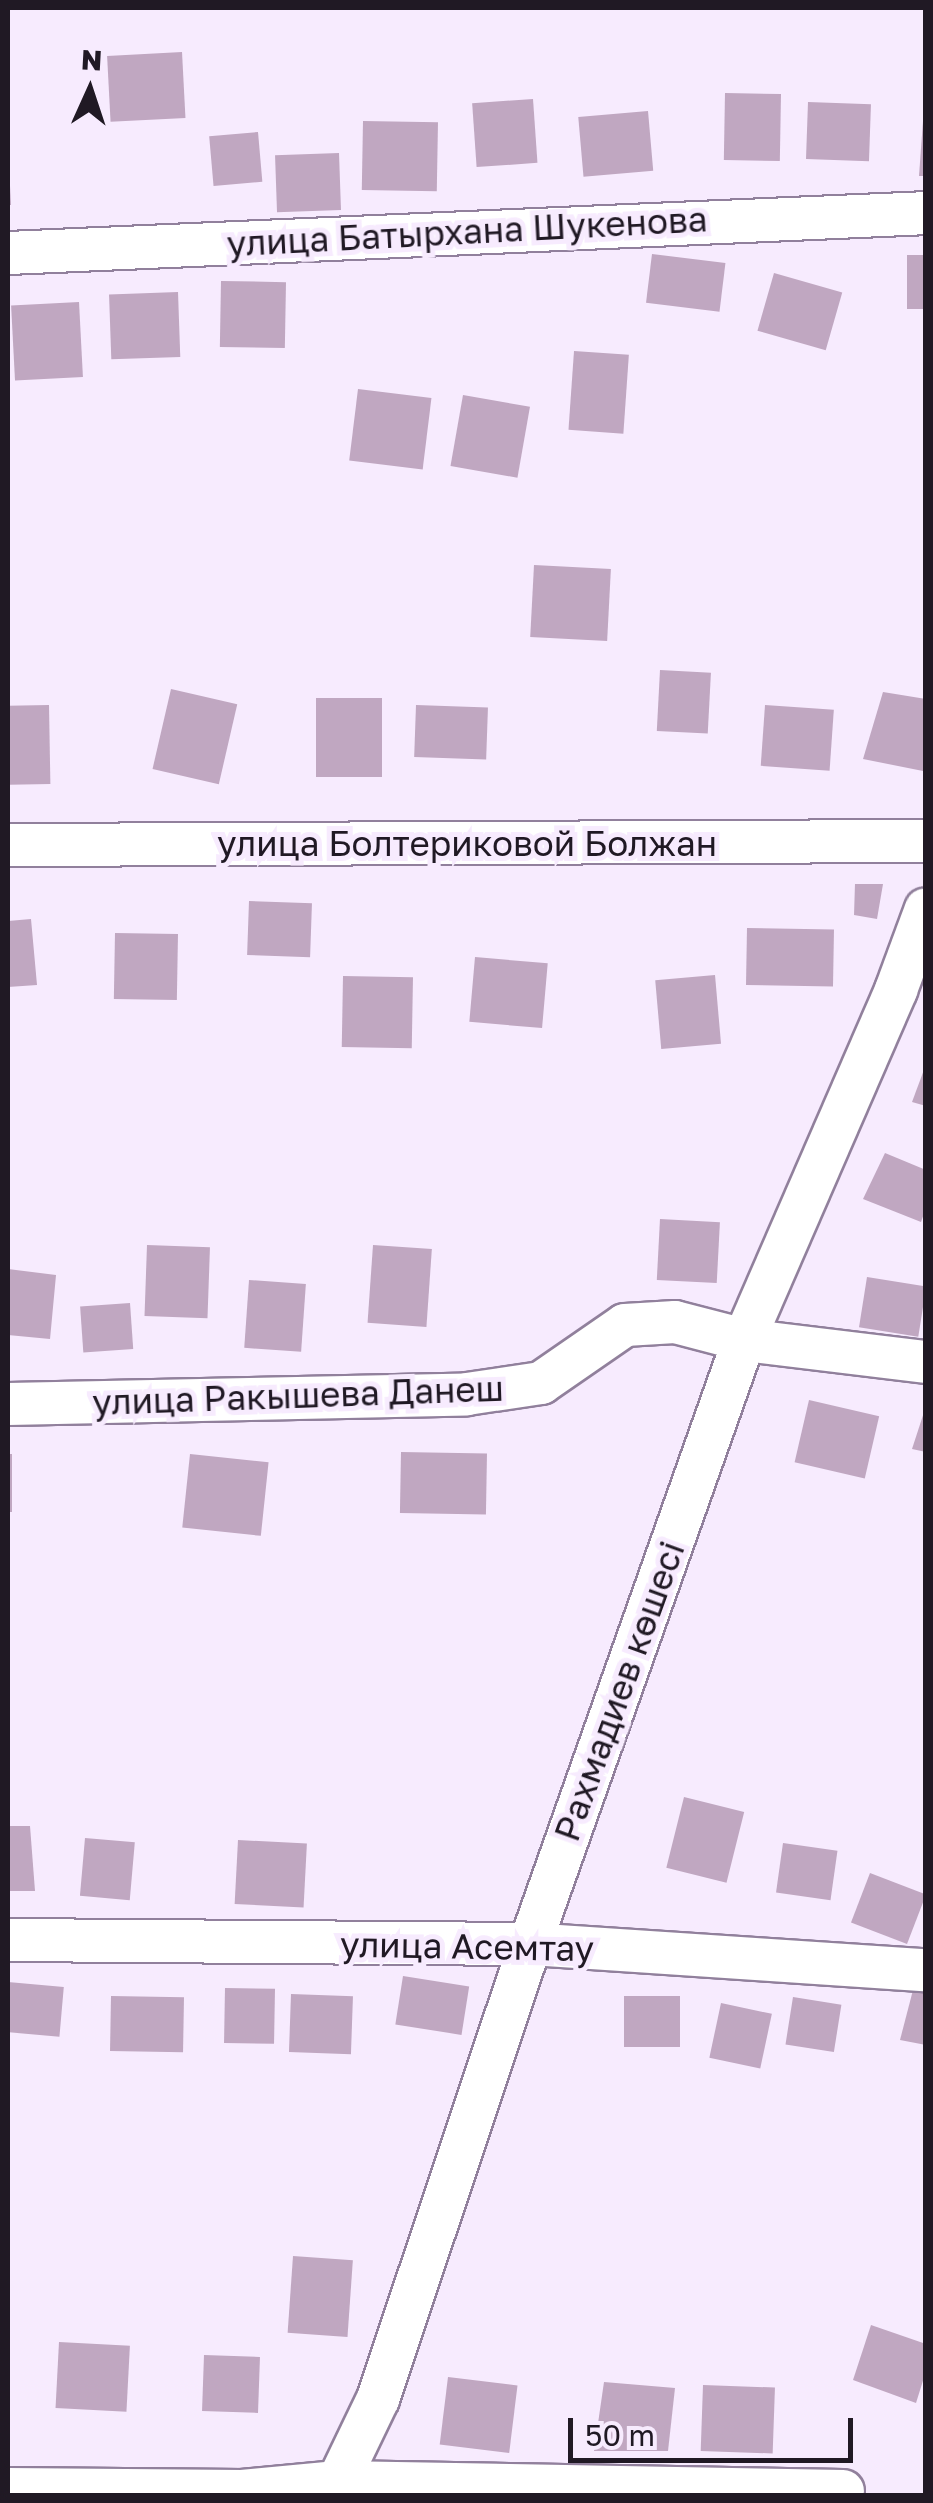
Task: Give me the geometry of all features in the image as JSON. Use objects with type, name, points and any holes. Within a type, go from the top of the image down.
[{"type":"street","name":"улица Батырхана Шукенова","points":[[8,252],[926,213]]},
{"type":"street","name":"улица Болтериковой Болжан","points":[[8,845],[926,841]]},
{"type":"street","name":"Рахмадиев көшесі","points":[[338,2482],[378,2399],[530,1944],[744,1340],[910,994],[926,909]]},
{"type":"street","name":"улица Ракышева Данеш","points":[[8,1404],[467,1394],[541,1384],[625,1325],[675,1322],[744,1340],[926,1362]]},
{"type":"street","name":"улица Асемтау","points":[[8,1940],[530,1944],[926,1970]]},
{"type":"street","points":[[8,2489],[242,2491],[338,2482],[843,2491]]},
{"type":"building","points":[[182,52],[185,118],[111,122],[107,56]]},
{"type":"building","points":[[725,93],[781,94],[780,161],[724,160]]},
{"type":"building","points":[[533,99],[537,163],[477,167],[472,103]]},
{"type":"building","points":[[808,102],[871,104],[869,161],[806,159]]},
{"type":"building","points":[[648,111],[653,171],[583,177],[578,117]]},
{"type":"building","points":[[363,121],[438,122],[437,191],[362,190]]},
{"type":"building","points":[[923,121],[926,176],[919,176]]},
{"type":"building","points":[[258,132],[262,182],[214,186],[209,136]]},
{"type":"building","points":[[8,147],[11,205],[8,205]]},
{"type":"building","points":[[339,153],[341,210],[277,212],[275,155]]},
{"type":"building","points":[[652,254],[725,263],[719,312],[646,303]]},
{"type":"building","points":[[907,255],[926,255],[926,309],[907,309]]},
{"type":"building","points":[[774,273],[842,293],[826,350],[757,331]]},
{"type":"building","points":[[221,281],[286,282],[285,348],[220,347]]},
{"type":"building","points":[[178,292],[180,357],[111,359],[109,294]]},
{"type":"building","points":[[79,302],[83,377],[15,380],[11,306]]},
{"type":"building","points":[[574,351],[629,355],[623,434],[568,430]]},
{"type":"building","points":[[358,389],[431,398],[423,469],[349,460]]},
{"type":"building","points":[[463,395],[530,407],[517,478],[450,466]]},
{"type":"building","points":[[534,565],[611,569],[607,641],[530,637]]},
{"type":"building","points":[[660,670],[711,673],[708,734],[657,731]]},
{"type":"building","points":[[171,689],[237,704],[219,784],[153,769]]},
{"type":"building","points":[[883,692],[926,699],[923,771],[863,759]]},
{"type":"building","points":[[316,698],[382,698],[382,777],[316,777]]},
{"type":"building","points":[[49,705],[50,784],[9,785],[8,706]]},
{"type":"building","points":[[416,705],[488,708],[486,759],[414,757]]},
{"type":"building","points":[[765,705],[834,710],[830,771],[761,766]]},
{"type":"building","points":[[855,884],[883,884],[877,919],[854,915]]},
{"type":"building","points":[[249,901],[312,903],[310,957],[247,955]]},
{"type":"building","points":[[31,919],[37,985],[8,987],[8,921]]},
{"type":"building","points":[[747,928],[834,930],[833,987],[746,985]]},
{"type":"building","points":[[115,933],[178,934],[177,1000],[114,999]]},
{"type":"building","points":[[475,957],[548,963],[542,1028],[469,1022]]},
{"type":"building","points":[[715,975],[721,1044],[661,1049],[655,980]]},
{"type":"building","points":[[343,976],[413,977],[412,1048],[342,1047]]},
{"type":"building","points":[[926,1067],[926,1106],[912,1102]]},
{"type":"building","points":[[885,1153],[926,1170],[926,1208],[921,1222],[863,1199]]},
{"type":"building","points":[[660,1219],[720,1222],[717,1283],[657,1280]]},
{"type":"building","points":[[147,1245],[210,1247],[207,1318],[145,1316]]},
{"type":"building","points":[[373,1245],[432,1249],[426,1327],[368,1323]]},
{"type":"building","points":[[8,1269],[56,1275],[50,1339],[8,1335]]},
{"type":"building","points":[[867,1277],[926,1286],[918,1337],[859,1327]]},
{"type":"building","points":[[249,1280],[306,1284],[301,1352],[244,1348]]},
{"type":"building","points":[[130,1303],[133,1349],[83,1352],[80,1306]]},
{"type":"building","points":[[809,1400],[879,1416],[865,1479],[795,1462]]},
{"type":"building","points":[[926,1406],[926,1452],[912,1449]]},
{"type":"building","points":[[401,1452],[487,1454],[486,1514],[400,1513]]},
{"type":"building","points":[[8,1454],[12,1454],[12,1512],[8,1512]]},
{"type":"building","points":[[190,1454],[269,1462],[261,1536],[182,1528]]},
{"type":"building","points":[[684,1797],[744,1812],[726,1883],[666,1868]]},
{"type":"building","points":[[8,1826],[30,1826],[35,1891],[8,1891]]},
{"type":"building","points":[[85,1838],[135,1842],[130,1900],[80,1896]]},
{"type":"building","points":[[238,1840],[307,1844],[304,1908],[235,1904]]},
{"type":"building","points":[[783,1843],[837,1851],[831,1900],[776,1893]]},
{"type":"building","points":[[870,1873],[926,1894],[907,1944],[851,1922]]},
{"type":"building","points":[[403,1976],[469,1986],[462,2035],[395,2024]]},
{"type":"building","points":[[8,1982],[64,1987],[59,2037],[8,2032]]},
{"type":"building","points":[[225,1988],[275,1989],[274,2044],[224,2043]]},
{"type":"building","points":[[913,1990],[926,1992],[926,2045],[900,2040]]},
{"type":"building","points":[[291,1994],[353,1996],[351,2054],[289,2052]]},
{"type":"building","points":[[111,1996],[184,1997],[183,2052],[110,2051]]},
{"type":"building","points":[[624,1996],[680,1996],[680,2047],[624,2047]]},
{"type":"building","points":[[793,1997],[841,2005],[834,2052],[785,2044]]},
{"type":"building","points":[[721,2003],[772,2014],[760,2069],[709,2058]]},
{"type":"building","points":[[293,2256],[353,2260],[347,2337],[288,2333]]},
{"type":"building","points":[[871,2325],[926,2344],[926,2371],[916,2403],[853,2380]]},
{"type":"building","points":[[59,2342],[130,2346],[126,2412],[56,2408]]},
{"type":"building","points":[[204,2355],[260,2357],[258,2413],[202,2411]]},
{"type":"building","points":[[448,2377],[517,2386],[509,2453],[440,2444]]},
{"type":"building","points":[[604,2382],[675,2388],[668,2451],[594,2451]]},
{"type":"building","points":[[703,2385],[775,2388],[773,2453],[701,2451]]}]
